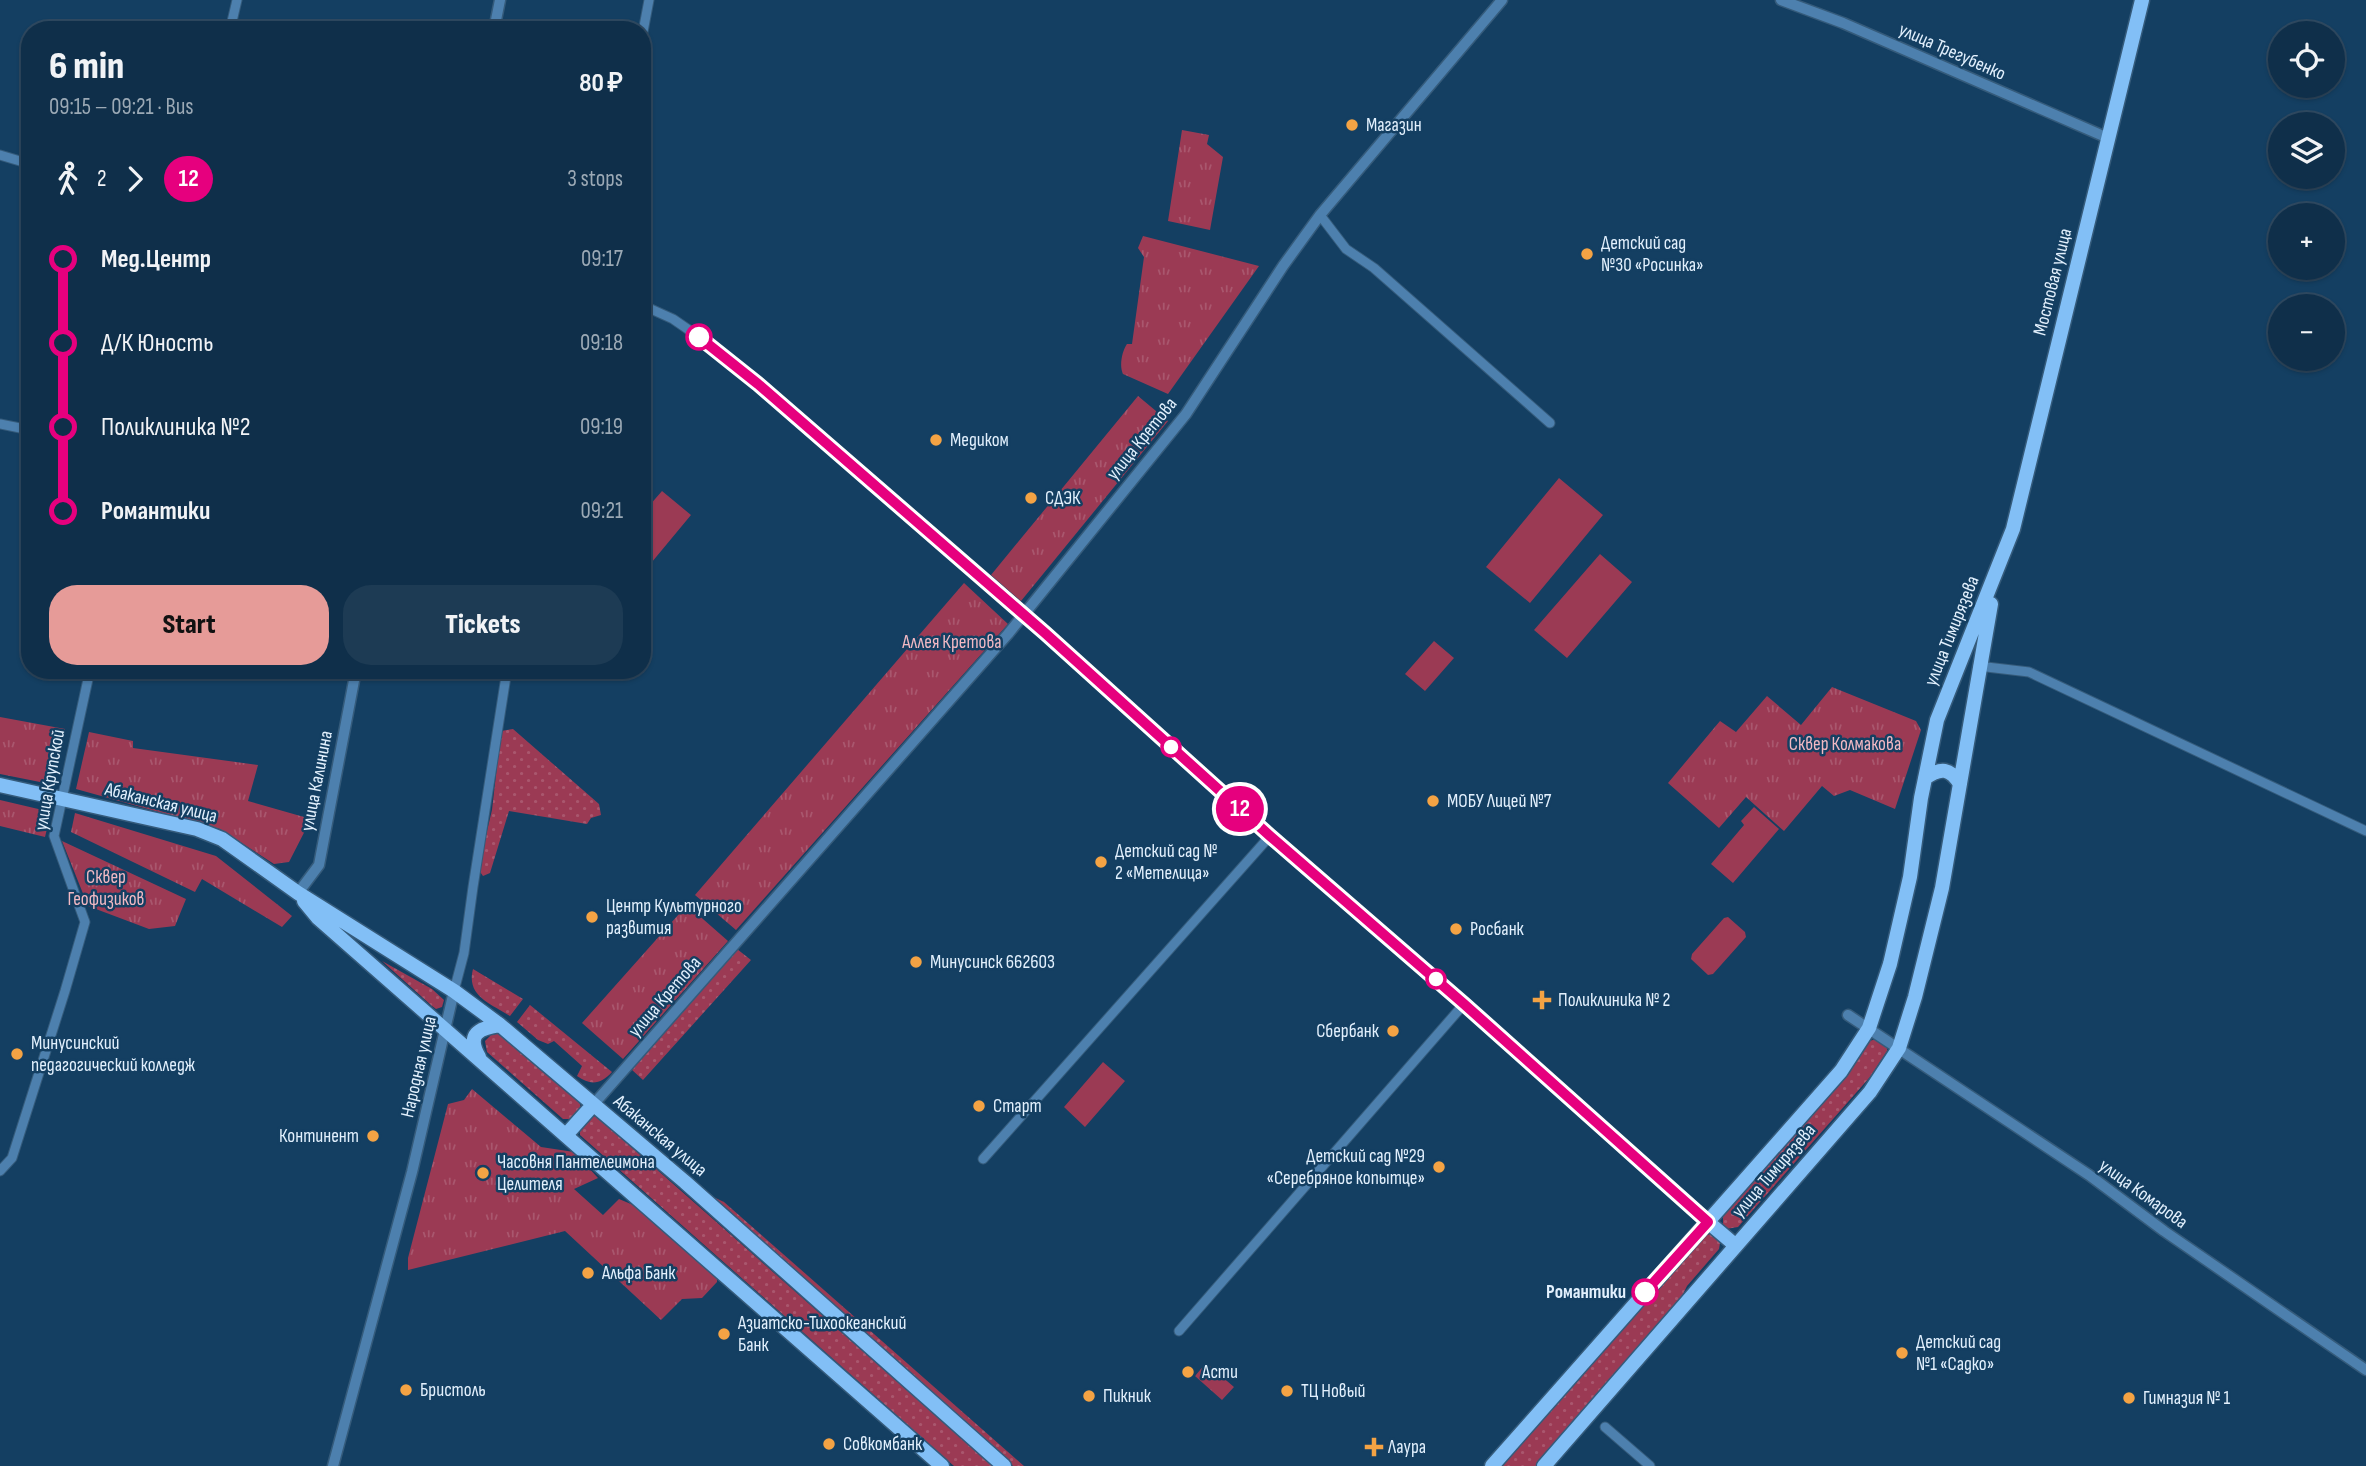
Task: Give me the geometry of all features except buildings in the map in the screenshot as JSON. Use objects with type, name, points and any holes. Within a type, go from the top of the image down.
[{"type":"main road","name":"Мостовая улица","points":[[1997,572],[2012,529],[2142,0]]},
{"type":"main road","name":"улица Тимирязева","points":[[1544,1466],[1870,1092],[1899,1048],[1915,997],[1942,888],[1997,572]]},
{"type":"main road","name":"улица Тимирязева","points":[[1492,1466],[1841,1071],[1869,1028],[1889,964],[1910,877],[1937,720],[1997,572]]},
{"type":"main road","points":[[1925,778],[1935,771],[1945,771],[1954,775],[1960,784]]},
{"type":"main road","name":"Абаканская улица","points":[[0,785],[197,829],[222,839],[298,893],[454,991],[500,1025],[685,1182],[1004,1466]]},
{"type":"main road","name":"Абаканская улица","points":[[298,893],[318,918],[942,1466]]},
{"type":"main road","points":[[479,1058],[474,1044],[477,1033],[483,1028],[500,1025]]},
{"type":"main road","points":[[566,1135],[593,1105]]},
{"type":"main road","points":[[1708,1222],[1735,1245]]},
{"type":"street","points":[[232,21],[237,0]]},
{"type":"street","points":[[496,21],[500,0]]},
{"type":"street","points":[[645,21],[649,0]]},
{"type":"street","name":"улица Кретова","points":[[593,1105],[1008,634],[1186,414],[1283,266],[1320,215],[1502,0]]},
{"type":"street","name":"улица Трегубенко","points":[[1781,0],[1854,28],[2108,138]]},
{"type":"street","points":[[0,155],[21,161]]},
{"type":"street","points":[[1320,215],[1346,249],[1374,268],[1550,423]]},
{"type":"street","points":[[651,309],[673,319],[718,350],[1022,614],[1708,1222]]},
{"type":"street","points":[[0,424],[21,428]]},
{"type":"street","points":[[1979,666],[2029,672],[2366,831]]},
{"type":"street","name":"улица Крупской","points":[[0,1171],[12,1158],[85,922],[54,836],[88,679]]},
{"type":"street","name":"улица Калинина","points":[[298,893],[319,865],[354,679]]},
{"type":"street","name":"Народная улица","points":[[333,1466],[415,1159],[464,953],[506,679]]},
{"type":"street","points":[[983,1159],[1270,836]]},
{"type":"street","points":[[1179,1331],[1464,1004]]},
{"type":"street","name":"улица Комарова","points":[[1848,1015],[2089,1175],[2164,1231],[2366,1370]]},
{"type":"street","points":[[1605,1427],[1650,1466]]},
{"type":"green space","points":[[1182,130],[1209,135],[1207,144],[1223,157],[1210,230],[1168,221]]},
{"type":"green space","points":[[1143,236],[1259,266],[1168,394],[1123,374],[1122,371],[1124,351],[1127,344],[1132,344],[1144,257],[1138,248]]},
{"type":"green space","points":[[1138,396],[1168,421],[1021,601],[991,575]]},
{"type":"green space","points":[[1559,478],[1603,515],[1530,603],[1486,567]]},
{"type":"green space","points":[[662,491],[691,515],[651,563],[651,504]]},
{"type":"green space","points":[[1600,554],[1632,582],[1567,658],[1534,630]]},
{"type":"green space","name":"Аллея Кретова","points":[[964,583],[1008,624],[736,930],[695,895]]},
{"type":"green space","points":[[1434,641],[1454,658],[1425,691],[1405,674]]},
{"type":"green space","name":"Сквер Колмакова","points":[[1832,687],[1916,721],[1921,730],[1895,809],[1850,790],[1834,796],[1822,786],[1784,831],[1746,797],[1719,828],[1668,783],[1720,721],[1736,732],[1767,696],[1801,725]]},
{"type":"green space","points":[[0,717],[65,729],[55,785],[0,774]]},
{"type":"green space","points":[[513,729],[599,804],[601,815],[591,818],[587,824],[509,811],[490,873],[483,876],[478,869],[492,810],[501,731]]},
{"type":"green space","points":[[89,732],[133,741],[133,748],[258,765],[248,801],[311,819],[289,862],[274,864],[220,829],[76,789]]},
{"type":"green space","points":[[0,800],[51,812],[45,837],[0,826]]},
{"type":"green space","points":[[1754,807],[1779,829],[1733,883],[1711,864],[1744,825],[1741,821]]},
{"type":"green space","points":[[75,813],[216,856],[292,916],[282,927],[202,879],[195,892],[71,832]]},
{"type":"green space","name":"Сквер Геофизиков","points":[[62,841],[186,899],[175,926],[149,929],[88,906]]},
{"type":"green space","points":[[687,905],[728,941],[623,1059],[582,1023]]},
{"type":"green space","points":[[1728,917],[1745,932],[1746,937],[1713,974],[1708,975],[1691,959],[1692,954],[1724,918]]},
{"type":"green space","points":[[737,949],[751,960],[643,1080],[631,1069]]},
{"type":"green space","points":[[382,961],[432,989],[444,1000],[442,1007],[436,1009],[432,1006]]},
{"type":"green space","points":[[473,969],[523,999],[510,1016],[476,992],[473,986]]},
{"type":"green space","points":[[530,1005],[612,1072],[596,1082],[577,1076],[582,1066],[554,1041],[548,1044],[538,1040],[517,1022]]},
{"type":"green space","points":[[501,1033],[579,1101],[581,1108],[571,1119],[563,1119],[487,1052],[485,1041],[491,1035]]},
{"type":"green space","points":[[1877,1039],[1887,1046],[1887,1051],[1870,1077],[1738,1227],[1726,1229],[1723,1213],[1852,1066],[1869,1041]]},
{"type":"green space","points":[[1103,1062],[1125,1081],[1085,1127],[1064,1107]]},
{"type":"green space","points":[[472,1089],[541,1147],[574,1152],[598,1178],[574,1189],[603,1215],[619,1199],[638,1207],[717,1277],[717,1282],[702,1298],[682,1299],[661,1320],[565,1231],[408,1270],[408,1258],[448,1104],[464,1100]]},
{"type":"green space","points":[[596,1116],[993,1466],[954,1466],[580,1135],[580,1128],[590,1117]]},
{"type":"green space","points":[[707,1194],[724,1202],[1024,1466],[1013,1466]]},
{"type":"green space","points":[[1710,1234],[1720,1243],[1719,1249],[1687,1286],[1681,1298],[1536,1466],[1500,1466],[1704,1236]]},
{"type":"green space","points":[[1206,1363],[1234,1387],[1222,1400],[1195,1376]]},
{"type":"bus line","name":"12","points":[[699,337],[758,384],[1045,633],[1270,836],[1464,1004],[1708,1222],[1645,1292]]},
{"type":"place","name":"Магазин","points":[[1352,125]]},
{"type":"place","name":"Детский сад №30 «Росинка»","points":[[1587,254]]},
{"type":"place","name":"Медиком","points":[[936,440]]},
{"type":"place","name":"СДЭК","points":[[1031,498]]},
{"type":"place","name":"МОБУ Лицей №7","points":[[1433,801]]},
{"type":"place","name":"Детский сад № 2 «Метелица»","points":[[1101,862]]},
{"type":"place","name":"Центр Культурного развития","points":[[592,917]]},
{"type":"place","name":"Росбанк","points":[[1456,929]]},
{"type":"place","name":"Минусинск 662603","points":[[916,962]]},
{"type":"place","name":"Поликлиника № 2","points":[[1542,1000]]},
{"type":"place","name":"Сбербанк","points":[[1393,1031]]},
{"type":"place","name":"Минусинский педагогический колледж","points":[[17,1054]]},
{"type":"place","name":"Старт","points":[[979,1106]]},
{"type":"place","name":"Континент","points":[[373,1136]]},
{"type":"place","name":"Детский сад №29 «Серебряное копытце»","points":[[1439,1167]]},
{"type":"place","name":"Часовня Пантелеимона Целителя","points":[[483,1173]]},
{"type":"place","name":"Альфа Банк","points":[[588,1273]]},
{"type":"place","name":"Романтики","points":[[1645,1292]]},
{"type":"place","name":"Азиатско-Тихоокеанский Банк","points":[[724,1334]]},
{"type":"place","name":"Детский сад №1 «Cадко»","points":[[1902,1353]]},
{"type":"place","name":"Асти","points":[[1188,1372]]},
{"type":"place","name":"Бристоль","points":[[406,1390]]},
{"type":"place","name":"ТЦ Новый","points":[[1287,1391]]},
{"type":"place","name":"Пикник","points":[[1089,1396]]},
{"type":"place","name":"Гимназия № 1","points":[[2129,1398]]},
{"type":"place","name":"Совкомбанк","points":[[829,1444]]},
{"type":"place","name":"Лаура","points":[[1374,1447]]}]
